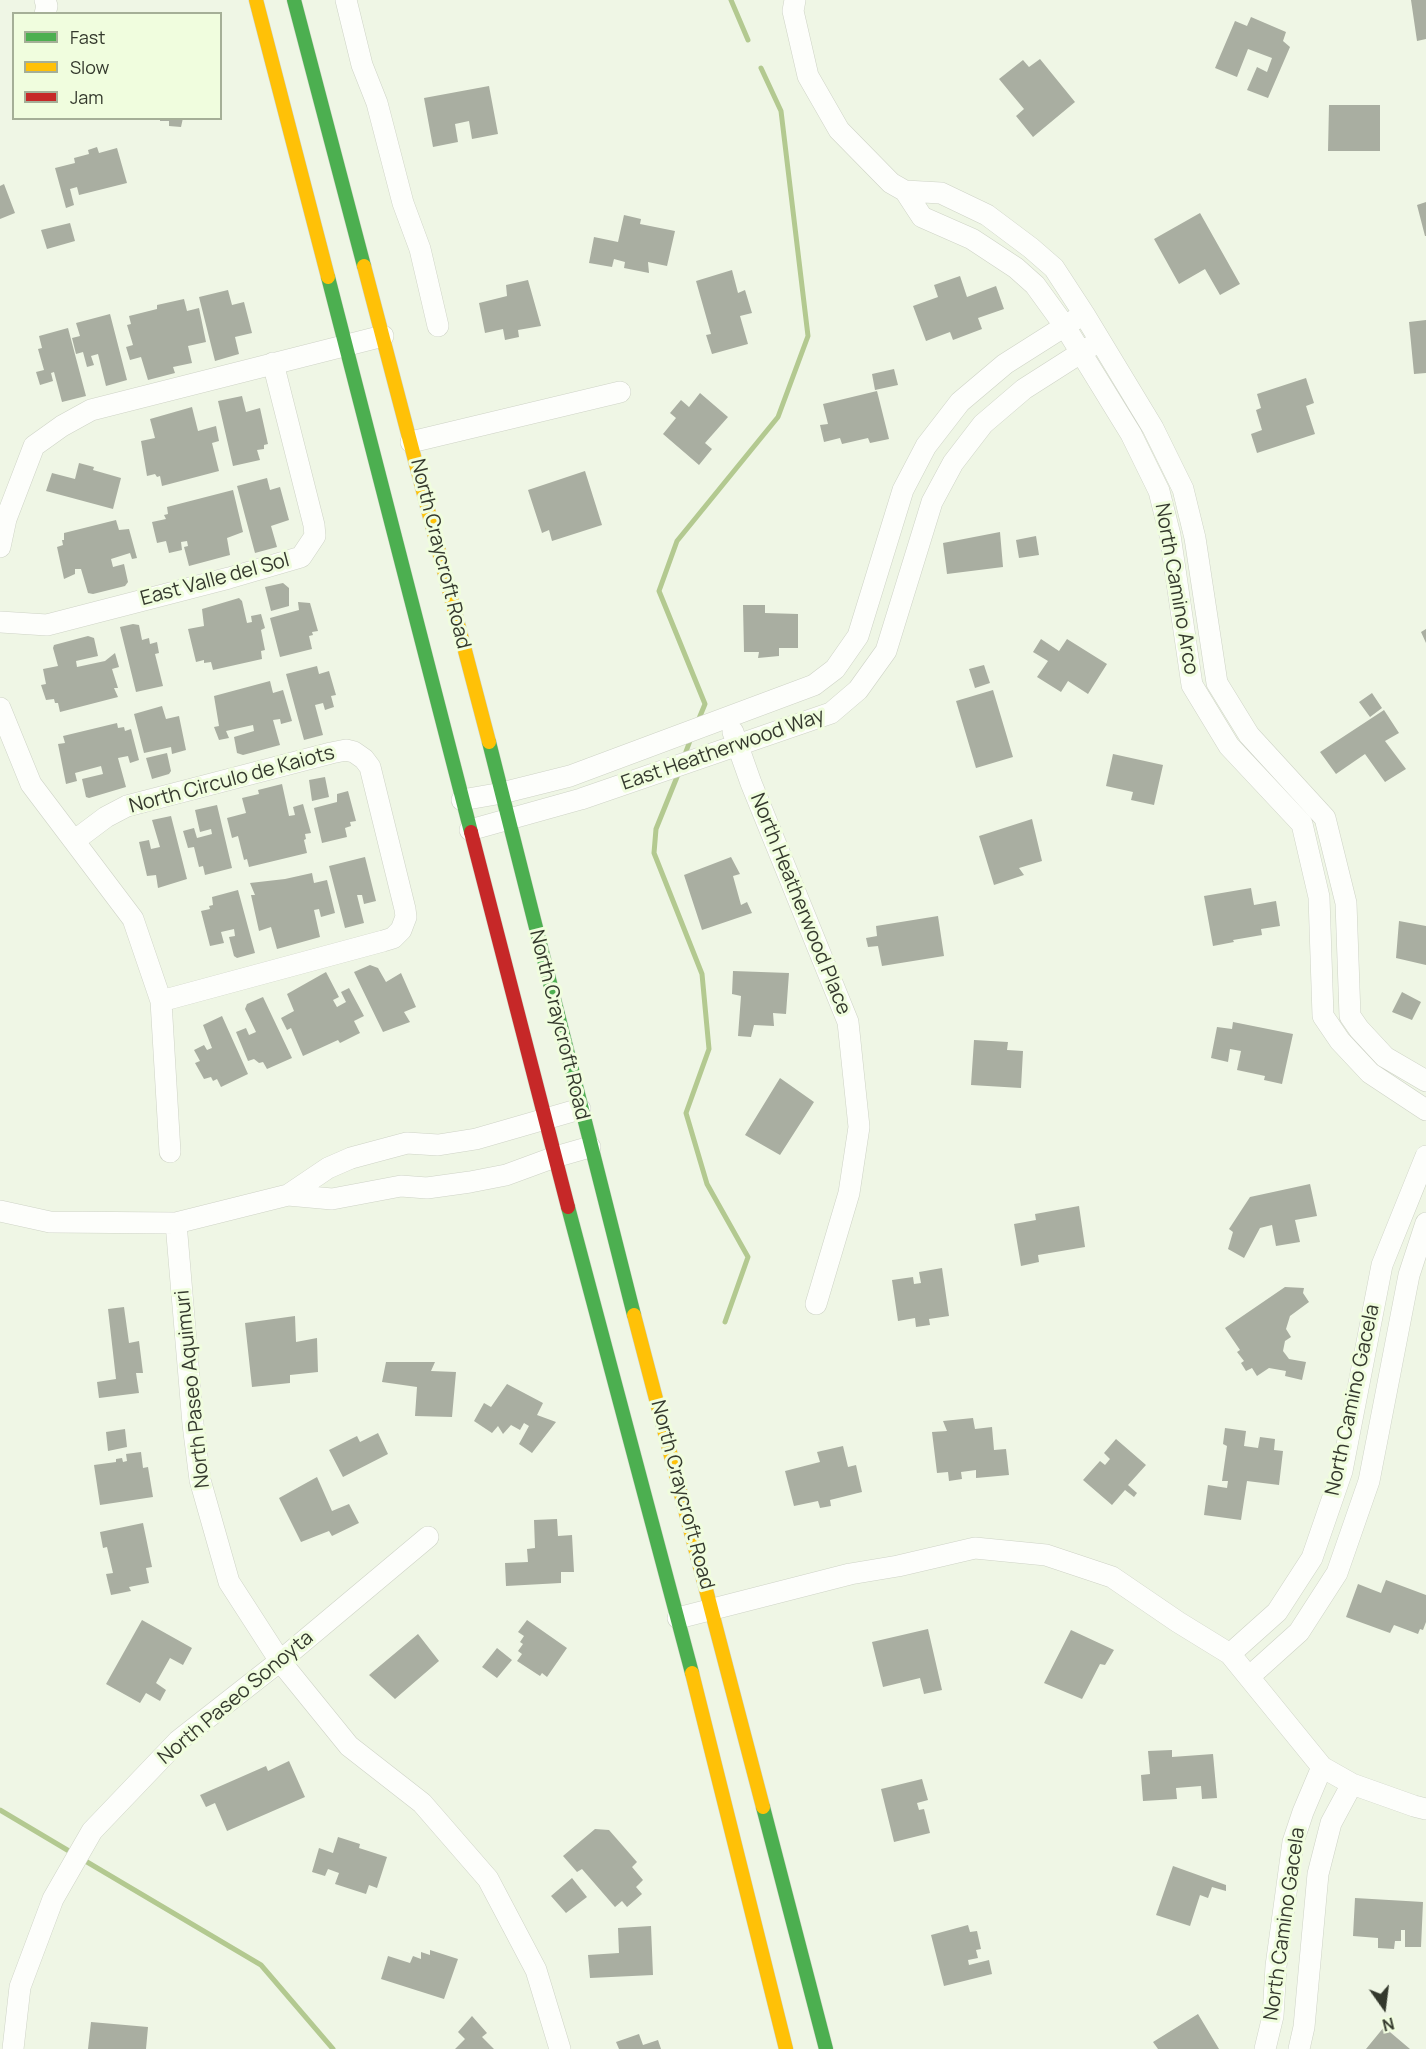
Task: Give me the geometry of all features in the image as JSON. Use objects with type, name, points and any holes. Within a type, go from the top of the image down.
[{"type":"main road","name":"North Craycroft Road","points":[[256,0],[462,800],[678,1618],[786,2049]]},
{"type":"main road","name":"North Craycroft Road","points":[[294,0],[411,442],[502,793],[580,1109],[826,2049]]},
{"type":"street","points":[[346,0],[362,64],[377,103],[404,203],[420,249],[438,326]]},
{"type":"street","name":"North Camino Arco","points":[[795,0],[793,11],[808,76],[839,130],[891,183],[905,191],[941,193],[987,214],[1054,268],[1153,428],[1183,489],[1195,538],[1217,683],[1248,735],[1325,818],[1346,903],[1350,1016],[1385,1057],[1426,1081]]},
{"type":"street","name":"North Camino Arco","points":[[905,191],[922,217],[972,239],[1016,268],[1035,285],[1064,325],[1131,434],[1159,491],[1170,535],[1192,685],[1229,746],[1302,824],[1319,897],[1323,1016],[1340,1041],[1370,1073],[1426,1110]]},
{"type":"street","name":"East Heatherwood Way","points":[[462,800],[502,793],[570,776],[814,686],[835,669],[858,636],[903,490],[926,446],[960,402],[1005,364],[1084,314]]},
{"type":"street","points":[[0,547],[6,519],[34,446],[62,426],[91,410],[382,336]]},
{"type":"street","name":"East Heatherwood Way","points":[[470,830],[581,799],[831,713],[858,690],[886,651],[932,502],[953,464],[983,424],[1024,389],[1100,341]]},
{"type":"street","name":"East Valle del Sol","points":[[0,622],[47,625],[302,557],[315,536],[314,525],[273,363]]},
{"type":"street","points":[[411,442],[620,392]]},
{"type":"street","points":[[0,708],[31,784],[133,919],[161,1000],[170,1152]]},
{"type":"street","name":"North Heatherwood Place","points":[[727,718],[848,1022],[859,1127],[849,1193],[816,1304]]},
{"type":"street","name":"North Circulo de Kaiots","points":[[75,841],[106,817],[127,806],[331,753],[345,750],[354,752],[370,767],[405,909],[406,917],[401,930],[393,938],[383,942],[161,1000]]},
{"type":"street","points":[[288,1195],[328,1168],[351,1158],[406,1143],[438,1145],[476,1139],[580,1109]]},
{"type":"street","points":[[0,1211],[50,1222],[176,1223],[288,1195],[332,1199],[401,1186],[428,1188],[470,1182],[506,1174],[555,1156],[590,1147]]},
{"type":"street","name":"North Camino Gacela","points":[[1230,1654],[1277,1612],[1312,1558],[1342,1471],[1382,1265],[1426,1156]]},
{"type":"street","name":"North Paseo Aquimuri","points":[[176,1223],[200,1480],[229,1582],[280,1660],[349,1746],[422,1803],[488,1879],[536,1970],[560,2049]]},
{"type":"street","name":"North Camino Gacela","points":[[1249,1677],[1299,1632],[1337,1573],[1369,1481],[1409,1275],[1426,1223]]},
{"type":"street","points":[[1357,1389],[1383,1404]]},
{"type":"street","name":"North Paseo Sonoyta","points":[[13,2049],[20,1987],[53,1899],[92,1831],[178,1741],[428,1537]]},
{"type":"street","points":[[678,1618],[840,1576],[898,1566],[975,1548],[1046,1555],[1112,1577],[1230,1654],[1322,1767],[1352,1784],[1426,1809]]},
{"type":"street","name":"North Camino Gacela","points":[[1265,2049],[1273,2016],[1276,1966],[1293,1842],[1322,1767]]},
{"type":"street","name":"North Camino Gacela","points":[[1299,2049],[1304,2027],[1318,1874],[1331,1823],[1352,1784]]},
{"type":"building","points":[[1411,0],[1426,0],[1426,39],[1417,41]]},
{"type":"building","points":[[1251,17],[1286,32],[1283,41],[1290,47],[1268,98],[1247,90],[1257,67],[1267,72],[1272,58],[1248,49],[1237,77],[1215,68],[1235,21],[1247,26]]},
{"type":"building","points":[[1040,59],[1075,102],[1033,137],[1016,116],[1024,109],[999,79],[1023,60],[1029,67]]},
{"type":"building","points":[[489,86],[498,134],[472,139],[469,121],[455,124],[458,142],[433,147],[424,98]]},
{"type":"building","points":[[1329,105],[1380,105],[1380,151],[1328,151]]},
{"type":"building","points":[[183,120],[181,127],[169,126],[169,121],[160,121]]},
{"type":"building","points":[[97,147],[99,153],[117,148],[127,183],[79,195],[77,187],[70,189],[74,205],[66,208],[55,168],[75,163],[74,158],[89,154],[88,150]]},
{"type":"building","points":[[4,184],[15,213],[0,219],[0,186]]},
{"type":"building","points":[[1426,202],[1426,236],[1425,236],[1417,205]]},
{"type":"building","points":[[1200,213],[1240,284],[1220,295],[1205,269],[1179,284],[1154,239]]},
{"type":"building","points":[[624,215],[641,219],[640,224],[675,231],[667,266],[648,262],[649,273],[624,268],[625,262],[614,259],[612,267],[589,263],[594,237],[618,242]]},
{"type":"building","points":[[70,223],[75,241],[47,249],[41,230]]},
{"type":"building","points":[[732,270],[738,293],[745,290],[752,313],[740,316],[748,344],[712,354],[706,335],[711,334],[696,281]]},
{"type":"building","points":[[960,276],[967,297],[996,286],[1004,309],[978,318],[982,329],[953,340],[950,332],[926,341],[913,306],[938,297],[934,285]]},
{"type":"building","points":[[528,280],[541,326],[518,330],[519,337],[505,340],[503,329],[485,333],[479,303],[507,296],[506,285]]},
{"type":"building","points":[[228,290],[232,305],[244,302],[252,333],[235,337],[239,354],[215,361],[199,297]]},
{"type":"building","points":[[184,299],[187,311],[199,308],[206,342],[188,346],[192,363],[173,367],[175,373],[148,380],[141,357],[130,360],[126,347],[133,345],[127,325],[131,324],[129,316],[157,309],[157,305]]},
{"type":"building","points":[[110,314],[127,380],[106,386],[98,354],[91,356],[94,365],[87,367],[83,352],[76,354],[72,338],[80,336],[76,323]]},
{"type":"building","points":[[1426,320],[1426,373],[1414,374],[1409,322]]},
{"type":"building","points":[[68,328],[86,396],[62,402],[54,372],[51,373],[53,381],[40,385],[36,372],[44,370],[38,349],[42,348],[39,336]]},
{"type":"building","points":[[894,369],[898,385],[875,390],[872,374]]},
{"type":"building","points":[[1306,378],[1314,403],[1306,406],[1315,434],[1257,453],[1251,434],[1262,430],[1256,410],[1261,408],[1257,394]]},
{"type":"building","points":[[877,391],[889,439],[870,443],[868,438],[842,444],[840,438],[824,442],[820,425],[828,424],[823,404]]},
{"type":"building","points":[[700,393],[728,417],[705,443],[712,449],[699,465],[663,434],[676,418],[670,413],[681,400],[689,407]]},
{"type":"building","points":[[242,396],[246,412],[260,408],[268,444],[264,445],[264,449],[257,450],[260,460],[233,466],[218,401]]},
{"type":"building","points":[[192,407],[198,431],[216,426],[219,441],[212,443],[219,471],[162,486],[160,476],[157,477],[155,474],[147,476],[141,441],[155,438],[150,419]]},
{"type":"building","points":[[79,463],[94,467],[93,470],[121,478],[113,509],[46,491],[52,473],[75,479]]},
{"type":"building","points":[[585,471],[602,525],[552,541],[549,530],[542,533],[528,490]]},
{"type":"building","points":[[267,478],[270,490],[280,487],[289,520],[271,526],[277,547],[255,553],[237,486]]},
{"type":"building","points":[[233,490],[243,532],[227,538],[230,555],[189,566],[184,547],[188,546],[187,541],[181,542],[182,550],[169,553],[166,541],[157,543],[152,522],[166,519],[164,515],[168,514],[167,507]]},
{"type":"building","points":[[116,520],[119,530],[129,529],[137,558],[132,559],[130,553],[111,559],[113,567],[124,564],[128,582],[125,586],[93,594],[88,593],[81,569],[75,569],[75,574],[64,579],[57,547],[63,545],[64,533]]},
{"type":"building","points":[[1000,532],[1003,567],[947,574],[943,543]]},
{"type":"building","points":[[1036,536],[1039,555],[1019,558],[1016,540]]},
{"type":"building","points":[[283,583],[289,588],[289,606],[271,611],[265,587]]},
{"type":"building","points":[[239,598],[242,601],[247,623],[252,622],[251,616],[261,614],[265,628],[261,630],[265,650],[261,651],[262,659],[213,670],[211,662],[204,663],[204,660],[196,662],[188,629],[204,626],[202,609]]},
{"type":"building","points":[[298,602],[310,603],[318,631],[312,632],[313,635],[309,636],[312,649],[280,657],[270,618],[299,610]]},
{"type":"building","points":[[743,605],[765,605],[765,613],[798,614],[798,648],[779,648],[779,656],[758,658],[759,652],[744,652]]},
{"type":"building","points":[[139,625],[142,640],[149,638],[150,644],[157,642],[159,653],[155,654],[163,686],[136,692],[120,627]]},
{"type":"building","points":[[1426,629],[1426,643],[1421,632]]},
{"type":"building","points":[[88,636],[94,638],[98,656],[76,661],[77,667],[105,661],[115,653],[119,667],[112,669],[118,688],[114,688],[118,697],[60,712],[58,703],[55,703],[54,699],[46,700],[41,685],[46,684],[43,669],[58,666],[54,645]]},
{"type":"building","points":[[1041,639],[1059,651],[1067,639],[1107,664],[1088,694],[1068,681],[1061,692],[1037,677],[1048,661],[1033,652]]},
{"type":"building","points":[[984,665],[990,683],[975,688],[969,669]]},
{"type":"building","points":[[317,666],[319,674],[329,671],[336,695],[331,696],[334,707],[325,710],[323,703],[315,705],[323,735],[304,740],[286,674]]},
{"type":"building","points":[[270,681],[273,693],[283,690],[292,721],[281,724],[280,719],[273,720],[280,745],[243,755],[237,753],[234,737],[254,731],[253,725],[226,731],[229,738],[219,740],[214,727],[219,726],[214,696]]},
{"type":"building","points":[[993,690],[1013,757],[976,768],[956,701]]},
{"type":"building","points":[[1372,693],[1382,708],[1370,717],[1359,702]]},
{"type":"building","points":[[162,706],[166,719],[179,716],[186,750],[172,754],[171,747],[144,753],[134,714]]},
{"type":"building","points":[[1384,710],[1399,733],[1385,741],[1406,769],[1385,782],[1365,754],[1336,774],[1320,752]]},
{"type":"building","points":[[117,723],[118,728],[124,727],[125,731],[131,729],[139,760],[130,763],[128,756],[118,758],[126,787],[86,797],[82,779],[103,774],[101,766],[75,773],[77,781],[66,784],[58,744],[65,743],[63,736]]},
{"type":"building","points":[[167,753],[171,771],[169,774],[152,779],[146,758]]},
{"type":"building","points":[[1113,754],[1163,765],[1154,805],[1131,800],[1133,792],[1106,786]]},
{"type":"building","points":[[325,777],[329,797],[312,801],[309,780]]},
{"type":"building","points":[[282,784],[289,816],[295,815],[293,807],[303,804],[311,833],[305,834],[307,853],[249,867],[247,859],[244,860],[238,836],[232,838],[227,818],[246,813],[242,798],[259,794],[258,790]]},
{"type":"building","points":[[348,791],[356,821],[350,822],[351,826],[345,828],[347,837],[322,843],[314,808],[337,802],[337,794]]},
{"type":"building","points":[[217,805],[232,868],[205,875],[203,866],[199,867],[194,847],[188,848],[183,831],[194,828],[197,838],[212,834],[211,829],[200,832],[195,810]]},
{"type":"building","points":[[171,816],[187,879],[158,888],[156,875],[147,876],[139,842],[149,840],[151,849],[160,847],[152,820]]},
{"type":"building","points":[[1032,819],[1042,861],[1019,868],[1024,875],[994,885],[979,836]]},
{"type":"building","points":[[365,857],[376,901],[364,904],[362,895],[357,895],[364,923],[345,928],[329,866]]},
{"type":"building","points":[[731,857],[740,874],[733,876],[741,905],[747,902],[752,913],[702,930],[684,875]]},
{"type":"building","points":[[312,873],[314,883],[327,880],[335,913],[321,917],[319,909],[314,910],[320,937],[277,949],[271,927],[259,931],[251,895],[255,895],[250,883]]},
{"type":"building","points":[[1251,888],[1254,905],[1276,901],[1280,926],[1261,929],[1262,935],[1213,946],[1204,896]]},
{"type":"building","points":[[238,890],[255,953],[237,958],[234,956],[229,937],[235,936],[234,929],[221,932],[224,943],[210,946],[201,911],[210,909],[209,906],[213,905],[212,897]]},
{"type":"building","points":[[938,916],[944,956],[882,966],[878,946],[868,947],[866,938],[877,936],[876,926]]},
{"type":"building","points":[[1399,921],[1426,926],[1426,965],[1396,958]]},
{"type":"building","points":[[370,965],[378,968],[386,982],[401,973],[416,1007],[404,1012],[410,1022],[383,1032],[354,972]]},
{"type":"building","points":[[733,971],[789,973],[786,1014],[773,1013],[774,1026],[754,1025],[751,1037],[738,1036],[741,996],[732,994]]},
{"type":"building","points":[[326,972],[339,997],[333,1000],[337,1007],[346,1002],[341,992],[349,988],[364,1016],[354,1021],[360,1033],[303,1056],[291,1028],[287,1030],[281,1018],[294,1011],[287,994]]},
{"type":"building","points":[[1402,992],[1421,1002],[1412,1020],[1392,1012]]},
{"type":"building","points":[[263,997],[292,1058],[267,1069],[263,1062],[259,1063],[254,1059],[248,1061],[236,1032],[246,1028],[249,1035],[256,1032],[245,1009],[247,1004]]},
{"type":"building","points":[[222,1016],[248,1074],[221,1087],[217,1079],[213,1081],[211,1077],[204,1079],[195,1063],[200,1061],[194,1050],[204,1045],[207,1050],[212,1048],[203,1025]]},
{"type":"building","points":[[1233,1022],[1293,1034],[1282,1084],[1264,1080],[1265,1076],[1237,1070],[1241,1051],[1230,1049],[1228,1062],[1211,1058],[1217,1027],[1232,1029]]},
{"type":"building","points":[[974,1040],[1008,1042],[1007,1050],[1023,1051],[1021,1088],[971,1085]]},
{"type":"building","points":[[780,1078],[814,1102],[780,1155],[745,1135]]},
{"type":"building","points":[[1310,1184],[1317,1216],[1295,1220],[1300,1242],[1276,1246],[1272,1225],[1260,1228],[1244,1258],[1228,1249],[1233,1232],[1229,1229],[1250,1197]]},
{"type":"building","points":[[1079,1206],[1085,1247],[1038,1255],[1039,1262],[1021,1266],[1014,1224],[1036,1220],[1035,1214]]},
{"type":"building","points":[[942,1268],[949,1316],[929,1319],[930,1325],[916,1327],[915,1318],[898,1321],[892,1280],[913,1277],[914,1284],[921,1283],[919,1272]]},
{"type":"building","points":[[1285,1287],[1304,1288],[1303,1293],[1309,1302],[1290,1316],[1286,1329],[1291,1337],[1285,1341],[1283,1351],[1289,1359],[1306,1362],[1302,1380],[1285,1376],[1286,1371],[1269,1368],[1257,1376],[1252,1368],[1246,1371],[1241,1363],[1244,1361],[1237,1352],[1240,1350],[1225,1328]]},
{"type":"building","points":[[124,1307],[129,1343],[139,1341],[143,1373],[136,1373],[139,1393],[99,1398],[97,1382],[116,1379],[108,1309]]},
{"type":"building","points":[[295,1316],[296,1342],[317,1338],[318,1372],[290,1375],[290,1383],[252,1387],[245,1323]]},
{"type":"building","points":[[386,1362],[435,1362],[431,1371],[456,1372],[452,1417],[415,1416],[417,1387],[382,1382]]},
{"type":"building","points":[[507,1384],[543,1403],[537,1415],[556,1422],[532,1453],[519,1444],[529,1426],[524,1423],[520,1430],[511,1425],[503,1434],[498,1426],[492,1433],[474,1421],[484,1403],[491,1407]]},
{"type":"building","points":[[973,1418],[975,1429],[992,1427],[994,1450],[1006,1449],[1009,1475],[976,1478],[976,1470],[961,1472],[962,1479],[949,1481],[948,1472],[937,1473],[932,1432],[947,1431],[943,1421]]},
{"type":"building","points":[[1225,1428],[1246,1431],[1244,1446],[1258,1448],[1260,1437],[1275,1439],[1274,1450],[1283,1451],[1279,1485],[1247,1481],[1241,1520],[1204,1515],[1208,1485],[1227,1488],[1228,1481],[1222,1481],[1227,1446],[1223,1444]]},
{"type":"building","points":[[125,1429],[127,1447],[108,1451],[106,1432]]},
{"type":"building","points":[[378,1433],[388,1454],[343,1477],[329,1450],[357,1436],[360,1442]]},
{"type":"building","points":[[1116,1439],[1146,1465],[1128,1485],[1137,1493],[1134,1497],[1125,1490],[1112,1505],[1083,1480],[1100,1461],[1105,1465],[1110,1459],[1104,1453]]},
{"type":"building","points":[[843,1446],[848,1467],[856,1465],[862,1492],[830,1500],[831,1506],[820,1508],[818,1501],[794,1506],[785,1471],[820,1462],[817,1452]]},
{"type":"building","points":[[141,1452],[143,1468],[148,1467],[153,1497],[100,1505],[94,1465],[116,1462],[116,1459],[122,1458],[123,1462],[127,1461],[126,1454]]},
{"type":"building","points":[[317,1477],[332,1511],[349,1504],[359,1523],[332,1536],[329,1531],[301,1542],[279,1498]]},
{"type":"building","points":[[557,1519],[558,1536],[572,1535],[574,1572],[561,1572],[561,1583],[506,1586],[505,1563],[528,1562],[527,1549],[535,1548],[534,1520]]},
{"type":"building","points":[[143,1523],[152,1567],[146,1568],[149,1583],[129,1587],[131,1591],[111,1595],[106,1574],[113,1573],[107,1547],[103,1548],[100,1532]]},
{"type":"building","points":[[1386,1580],[1426,1595],[1426,1622],[1423,1630],[1420,1629],[1418,1634],[1394,1625],[1390,1633],[1346,1617],[1358,1584],[1381,1593]]},
{"type":"building","points":[[142,1620],[192,1648],[183,1665],[170,1658],[156,1683],[166,1690],[160,1701],[146,1693],[140,1703],[106,1684]]},
{"type":"building","points":[[527,1620],[567,1648],[547,1677],[542,1673],[540,1676],[517,1661],[522,1654],[518,1651],[523,1644],[520,1642],[524,1636],[518,1632]]},
{"type":"building","points":[[928,1629],[942,1690],[924,1694],[920,1678],[883,1687],[872,1642]]},
{"type":"building","points":[[1071,1630],[1114,1650],[1105,1665],[1100,1664],[1082,1699],[1044,1683]]},
{"type":"building","points":[[418,1634],[439,1661],[395,1699],[369,1675]]},
{"type":"building","points":[[497,1648],[512,1660],[497,1678],[482,1667]]},
{"type":"building","points":[[1172,1750],[1172,1757],[1213,1754],[1217,1798],[1202,1799],[1201,1786],[1176,1788],[1177,1799],[1143,1801],[1141,1775],[1150,1774],[1148,1751]]},
{"type":"building","points":[[289,1761],[305,1797],[227,1831],[215,1803],[206,1807],[200,1795],[266,1766],[268,1771]]},
{"type":"building","points":[[922,1779],[928,1800],[917,1803],[919,1810],[924,1809],[930,1833],[894,1842],[881,1789]]},
{"type":"building","points":[[595,1829],[609,1830],[637,1862],[632,1867],[643,1880],[636,1887],[642,1894],[627,1907],[622,1901],[615,1907],[582,1869],[577,1872],[563,1856]]},
{"type":"building","points":[[338,1837],[360,1844],[359,1848],[387,1857],[377,1888],[369,1885],[366,1894],[335,1884],[339,1873],[328,1869],[325,1876],[312,1872],[319,1848],[333,1853]]},
{"type":"building","points":[[1173,1866],[1226,1885],[1226,1891],[1212,1887],[1208,1898],[1200,1895],[1190,1926],[1156,1915]]},
{"type":"building","points":[[572,1878],[587,1897],[566,1913],[551,1896]]},
{"type":"building","points":[[1355,1898],[1423,1902],[1421,1947],[1405,1947],[1405,1930],[1401,1930],[1401,1941],[1395,1941],[1394,1949],[1378,1948],[1378,1938],[1353,1936]]},
{"type":"building","points":[[968,1925],[970,1932],[977,1931],[981,1949],[976,1950],[978,1958],[968,1960],[969,1965],[989,1960],[992,1974],[944,1986],[931,1935]]},
{"type":"building","points":[[651,1926],[653,1975],[590,1978],[588,1955],[619,1953],[618,1928]]},
{"type":"building","points":[[430,1950],[458,1959],[444,1999],[381,1979],[388,1956],[410,1963],[413,1956],[421,1959],[421,1952],[430,1955]]},
{"type":"building","points":[[1198,2014],[1219,2049],[1158,2049],[1153,2042]]},
{"type":"building","points":[[472,2016],[487,2033],[482,2037],[494,2049],[455,2049],[465,2039],[458,2032]]},
{"type":"building","points":[[91,2022],[148,2027],[146,2049],[88,2049]]},
{"type":"building","points":[[1384,2027],[1410,2049],[1366,2049]]},
{"type":"building","points":[[639,2034],[643,2045],[658,2040],[661,2049],[619,2049],[616,2042]]},
{"type":"waterway","points":[[731,0],[748,40]]},
{"type":"waterway","points":[[698,721],[705,704],[659,591],[677,541],[778,417],[808,336],[781,111],[761,68]]},
{"type":"waterway","points":[[684,757],[691,738]]},
{"type":"waterway","points":[[679,772],[656,829],[654,853],[702,974],[709,1049],[686,1113],[707,1184],[748,1257],[725,1322]]},
{"type":"waterway","points":[[0,1810],[74,1854]]},
{"type":"waterway","points":[[82,1859],[261,1965],[333,2049]]},
{"type":"traffic: fast","points":[[294,0],[364,266]]},
{"type":"traffic: fast","points":[[328,277],[471,832]]},
{"type":"traffic: fast","points":[[489,742],[634,1315]]},
{"type":"traffic: fast","points":[[568,1207],[692,1673]]},
{"type":"traffic: fast","points":[[763,1807],[826,2049]]},
{"type":"traffic: slow","points":[[256,0],[328,277]]},
{"type":"traffic: slow","points":[[364,266],[489,742]]},
{"type":"traffic: slow","points":[[634,1315],[763,1807]]},
{"type":"traffic: slow","points":[[692,1673],[786,2049]]},
{"type":"traffic: jam","points":[[471,832],[568,1207]]}]
